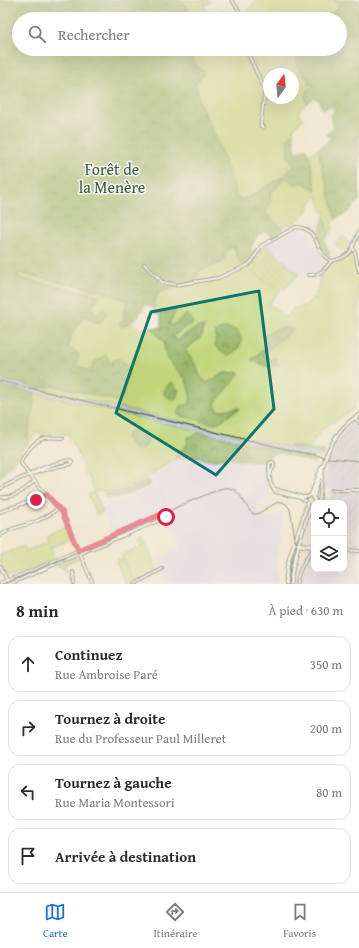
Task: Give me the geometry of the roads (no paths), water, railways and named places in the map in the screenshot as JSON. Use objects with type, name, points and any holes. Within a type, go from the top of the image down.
[{"type":"street","points":[[232,0],[239,12]]},
{"type":"street","points":[[249,56],[265,90],[261,121],[261,126],[264,128]]},
{"type":"street","points":[[144,264],[162,282],[176,286],[218,278],[248,265],[262,246],[296,227],[303,227],[310,231],[325,257],[331,261]]},
{"type":"street","points":[[309,275],[318,275],[331,261],[337,260],[350,252],[359,231]]},
{"type":"street","points":[[353,248],[359,271]]},
{"type":"street","points":[[313,497],[331,445],[344,428],[359,415]]},
{"type":"street","points":[[356,417],[359,423]]},
{"type":"street","points":[[63,438],[43,438],[34,443],[21,460],[21,465],[62,512],[93,584]]},
{"type":"street","points":[[0,489],[29,475],[71,464],[72,462],[70,460],[45,466],[29,475]]},
{"type":"street","points":[[285,584],[288,565],[307,502],[325,460]]},
{"type":"street","points":[[271,467],[269,468],[271,486],[273,490],[303,498],[313,497]]},
{"type":"street","points":[[319,500],[323,467]]},
{"type":"street","points":[[0,497],[7,497],[17,494],[35,481]]},
{"type":"street","points":[[332,490],[359,490]]},
{"type":"street","points":[[283,493],[300,498],[309,504],[311,504]]},
{"type":"street","points":[[0,512],[36,500],[46,494]]},
{"type":"street","points":[[0,536],[10,529],[42,519],[59,508]]},
{"type":"street","points":[[290,584],[299,544],[311,511]]},
{"type":"street","points":[[0,583],[9,583],[165,518],[166,516],[164,513],[16,578],[9,583]]},
{"type":"street","points":[[294,544],[311,546]]},
{"type":"street","points":[[296,584],[302,566],[310,554],[310,547],[299,544]]},
{"type":"street","points":[[347,550],[359,551]]},
{"type":"street","points":[[0,566],[9,583]]},
{"type":"street","points":[[135,584],[162,569]]},
{"type":"street","points":[[73,572],[74,584]]},
{"type":"tram line","points":[[3,584],[159,517],[179,506],[220,489],[226,488],[235,490],[253,514],[257,514],[278,502],[286,504],[290,509],[296,548],[290,566],[288,584]]},
{"type":"railway","points":[[0,381],[299,452],[329,458],[359,461]]},
{"type":"park label","name":"Forêt de la Menère","points":[[112,178]]}]
